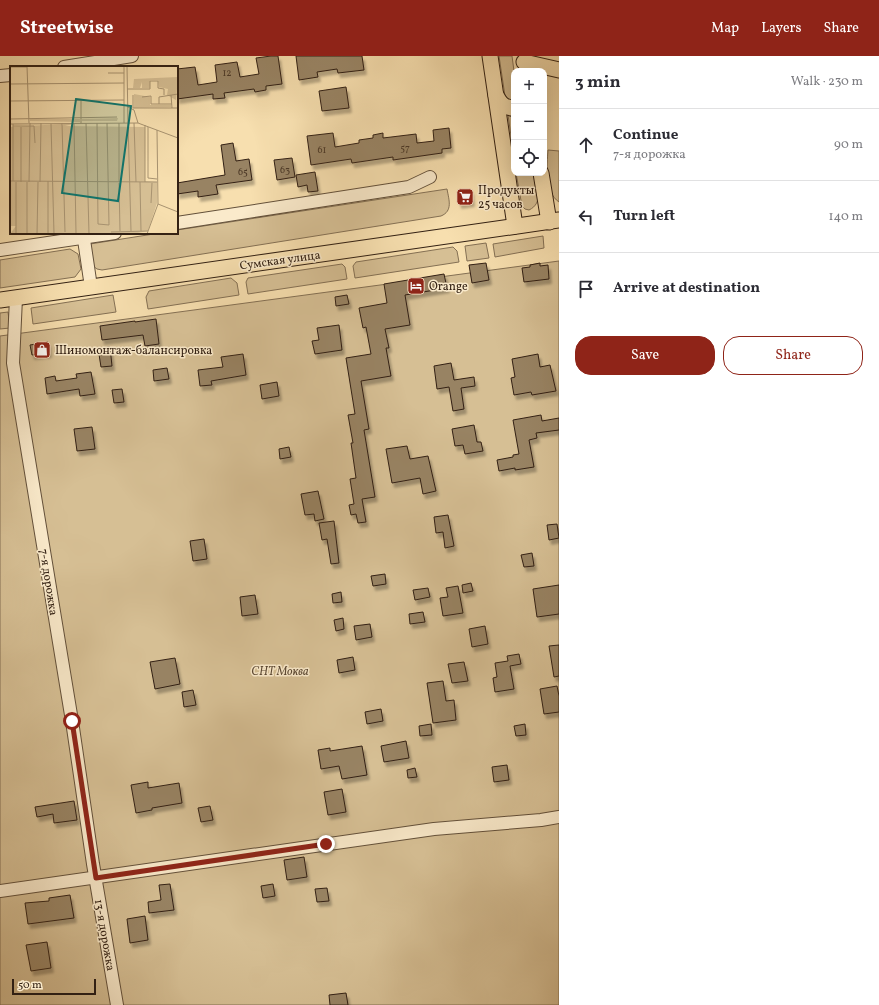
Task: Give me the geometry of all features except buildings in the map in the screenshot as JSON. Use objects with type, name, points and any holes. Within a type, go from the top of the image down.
[{"type":"main road","points":[[490,56],[515,226]]},
{"type":"main road","points":[[524,63],[559,70]]},
{"type":"main road","points":[[496,95],[500,104],[511,108]]},
{"type":"main road","points":[[542,176],[554,221]]},
{"type":"main road","name":"Сумская улица","points":[[0,300],[554,221]]},
{"type":"street","points":[[70,66],[132,56]]},
{"type":"street","points":[[0,76],[10,75]]},
{"type":"street","points":[[178,223],[409,187],[430,177]]},
{"type":"street","points":[[0,250],[83,235],[99,234]]},
{"type":"street","points":[[83,235],[91,287]]},
{"type":"street","name":"7-я дорожка","points":[[16,298],[14,364],[72,721],[93,864]]},
{"type":"street","points":[[0,891],[434,829],[559,817]]},
{"type":"street","name":"13-я дорожка","points":[[93,864],[117,1005]]},
{"type":"green space","points":[[499,56],[512,56],[514,68],[511,68],[511,100],[507,99],[505,96]]},
{"type":"green space","points":[[508,115],[511,116],[511,136]]},
{"type":"green space","points":[[548,150],[559,151],[559,202],[554,198],[551,192],[547,170]]},
{"type":"green space","points":[[517,176],[536,176],[538,189],[537,203],[529,210],[522,206]]},
{"type":"green space","points":[[447,189],[449,201],[449,208],[445,214],[441,216],[102,270],[93,266],[90,244],[154,234],[178,234],[178,230]]},
{"type":"green space","points":[[543,236],[544,248],[495,257],[493,244]]},
{"type":"green space","points":[[486,243],[489,258],[467,261],[465,246]]},
{"type":"green space","points":[[453,247],[457,251],[459,262],[355,278],[353,266],[356,262]]},
{"type":"green space","points":[[70,249],[78,254],[81,269],[75,277],[0,288],[0,260]]},
{"type":"green space","name":"СНТ Моква","points":[[559,261],[559,1005],[0,1005],[0,336]]},
{"type":"green space","points":[[342,264],[345,267],[347,279],[248,294],[246,282],[248,278]]},
{"type":"green space","points":[[231,278],[237,283],[239,295],[148,309],[146,297],[149,291]]},
{"type":"green space","points":[[113,295],[116,312],[33,324],[31,308]]},
{"type":"green space","points":[[8,312],[10,328],[0,329],[0,313]]},
{"type":"place","name":"Продукты 25 часов","points":[[465,197]]},
{"type":"place","name":"Orange","points":[[416,286]]},
{"type":"place","name":"Шиномонтаж-балансировка","points":[[42,350]]},
{"type":"route","points":[[72,721],[96,878],[326,844]]}]
